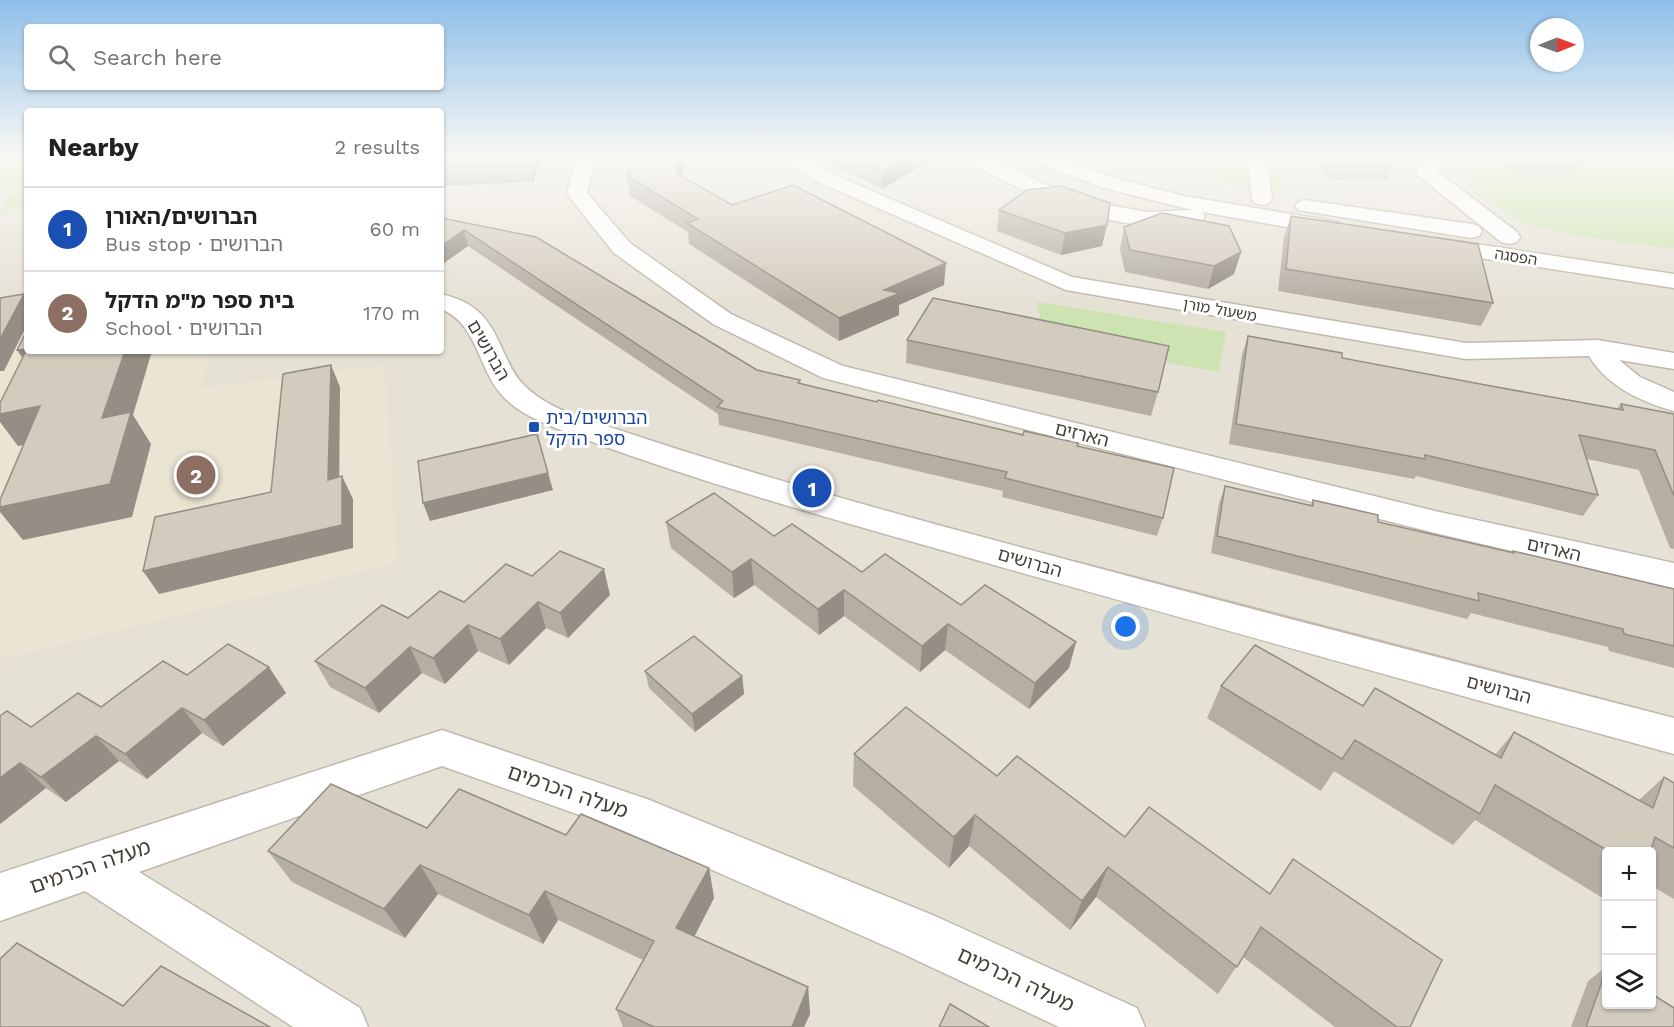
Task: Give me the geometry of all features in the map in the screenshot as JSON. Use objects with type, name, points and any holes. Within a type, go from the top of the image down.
[{"type":"street","name":"הארזים","points":[[587,206],[622,248],[722,319],[833,372],[1435,522],[1674,576]]},
{"type":"street","name":"משעול מורן","points":[[889,206],[1066,283],[1466,351],[1598,348],[1674,361]]},
{"type":"street","name":"הפסגה","points":[[1088,206],[1143,218],[1187,219],[1216,210]]},
{"type":"street","name":"הפסגה","points":[[1198,206],[1674,281]]},
{"type":"street","name":"הפסגה","points":[[1307,206],[1674,262]]},
{"type":"street","name":"הפסגה","points":[[1469,206],[1509,237]]},
{"type":"street","name":"הברושים","points":[[444,302],[465,311],[478,323],[504,380],[516,393],[568,423],[756,486],[1226,617],[1674,736]]},
{"type":"street","points":[[1598,348],[1605,364],[1639,389],[1674,402]]},
{"type":"street","name":"מעלה הכרמים","points":[[0,897],[442,748],[631,813],[917,934],[1118,1027]]},
{"type":"street","points":[[89,867],[341,1027]]},
{"type":"shaded area","points":[[0,206],[24,206],[24,354],[444,354],[444,206],[1674,206],[1674,1027],[0,1027]]},
{"type":"shaded area","points":[[24,298],[24,354],[208,354],[201,388],[385,365],[397,563],[0,659],[0,302]]},
{"type":"green space","points":[[3,206],[24,206],[24,207],[0,211]]},
{"type":"green space","points":[[1495,206],[1674,206],[1674,249],[1586,237],[1521,223]]},
{"type":"green space","points":[[1037,302],[1226,332],[1219,372],[1044,340]]},
{"type":"building","points":[[676,206],[834,206],[946,263],[884,290],[900,293],[839,318],[687,223],[698,219]]},
{"type":"building","points":[[1005,206],[1110,206],[1107,225],[1065,233],[999,210]]},
{"type":"building","points":[[1162,213],[1229,226],[1241,252],[1214,266],[1130,250],[1124,227]]},
{"type":"building","points":[[1291,216],[1478,244],[1493,303],[1286,269]]},
{"type":"building","points":[[444,219],[536,237],[757,370],[800,380],[798,383],[877,402],[878,400],[1023,435],[1024,431],[1078,443],[1077,446],[1174,468],[1163,518],[1005,478],[1007,472],[717,407],[723,401],[464,230],[444,244]]},
{"type":"building","points":[[24,294],[0,339],[0,298]]},
{"type":"building","points":[[933,298],[1169,346],[1158,392],[907,340]]},
{"type":"building","points":[[24,336],[24,349],[17,350]]},
{"type":"building","points":[[1248,336],[1342,353],[1342,358],[1491,386],[1623,410],[1621,404],[1674,414],[1674,496],[1655,450],[1579,435],[1598,495],[1425,455],[1425,459],[1236,424]]},
{"type":"building","points":[[24,354],[124,354],[102,418],[131,412],[110,484],[0,507],[0,500],[40,406],[0,414],[0,403]]},
{"type":"building","points":[[331,365],[328,480],[342,476],[342,525],[143,571],[155,517],[271,492],[283,374]]},
{"type":"building","points":[[537,434],[548,473],[423,503],[418,461]]},
{"type":"building","points":[[1225,486],[1313,506],[1313,500],[1378,515],[1378,522],[1674,589],[1674,646],[1624,634],[1623,629],[1478,593],[1479,601],[1217,536]]},
{"type":"building","points":[[714,493],[774,536],[792,524],[862,572],[885,554],[961,605],[985,585],[1076,642],[1035,683],[948,624],[922,646],[844,590],[818,609],[751,559],[732,572],[666,522]]},
{"type":"building","points":[[560,551],[604,569],[560,613],[538,602],[500,639],[468,625],[433,658],[410,647],[365,688],[315,661],[382,605],[408,618],[440,591],[464,602],[506,564],[532,576]]},
{"type":"building","points":[[694,636],[742,676],[692,714],[645,671]]},
{"type":"building","points":[[228,644],[269,667],[204,720],[182,708],[125,754],[96,736],[41,777],[20,763],[0,778],[0,716],[7,711],[31,727],[78,693],[101,707],[163,661],[187,675]]},
{"type":"building","points":[[1255,645],[1363,706],[1375,688],[1501,758],[1514,732],[1653,808],[1664,777],[1674,783],[1674,848],[1655,837],[1652,847],[1602,847],[1495,785],[1480,814],[1355,740],[1342,759],[1221,686]]},
{"type":"building","points":[[906,707],[997,776],[1017,756],[1125,837],[1149,807],[1270,894],[1293,859],[1442,960],[1410,1027],[1397,1027],[1261,927],[1237,967],[1108,867],[1082,901],[975,815],[954,837],[854,754]]},
{"type":"building","points":[[331,784],[427,828],[459,789],[566,835],[581,814],[709,868],[676,928],[808,987],[792,1027],[654,1027],[616,1009],[654,941],[545,891],[529,915],[420,865],[384,909],[268,851]]},
{"type":"building","points":[[17,943],[123,1006],[161,966],[270,1027],[0,1027],[0,959]]},
{"type":"building","points":[[1602,981],[1602,1009],[1656,1009],[1656,997],[1674,1008],[1674,1027],[1586,1027]]},
{"type":"building","points":[[950,1004],[989,1027],[939,1027]]},
{"type":"place","name":"הברושים/בית ספר הדקל","points":[[534,427]]},
{"type":"place","name":"בית ספר מ\"מ הדקל","points":[[196,475]]},
{"type":"place","name":"הברושים/האורן","points":[[812,488]]}]
